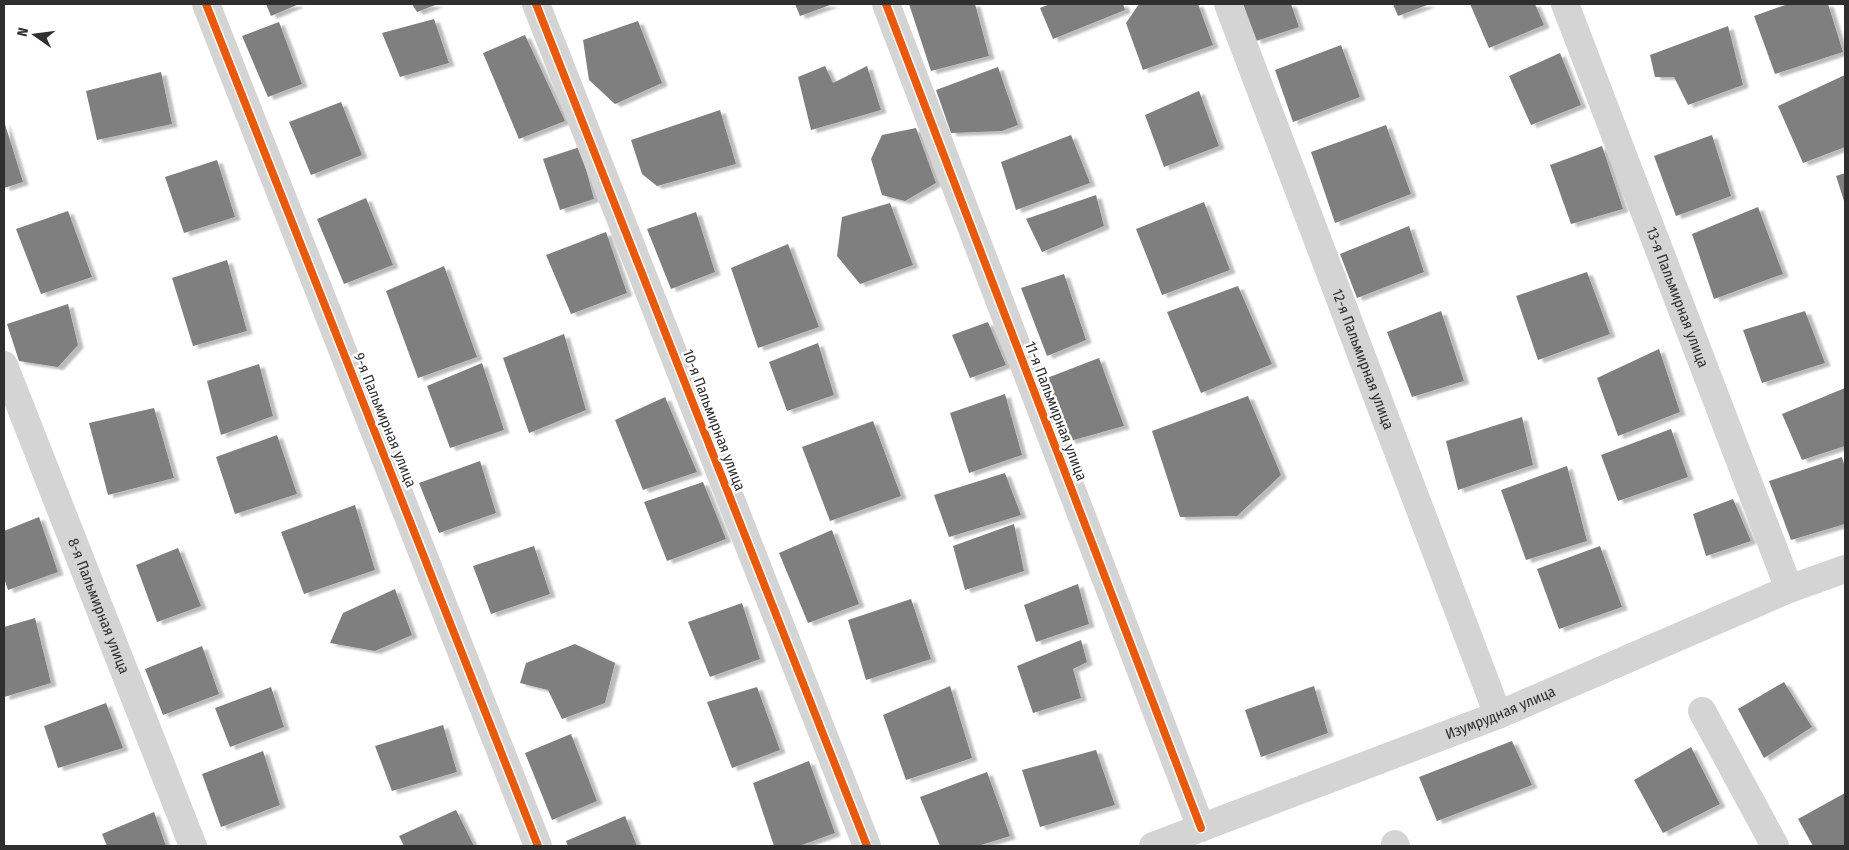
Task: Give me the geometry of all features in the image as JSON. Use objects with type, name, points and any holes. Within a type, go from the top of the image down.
[{"type":"street","name":"9-я Пальмирная улица","points":[[206,4],[538,846]]},
{"type":"street","name":"10-я Пальмирная улица","points":[[536,4],[867,846]]},
{"type":"street","name":"11-я Пальмирная улица","points":[[886,4],[1202,828]]},
{"type":"street","name":"12-я Пальмирная улица","points":[[1228,4],[1498,715]]},
{"type":"street","name":"13-я Пальмирная улица","points":[[1565,4],[1789,589]]},
{"type":"street","name":"8-я Пальмирная улица","points":[[4,365],[193,846]]},
{"type":"street","name":"Изумрудная улица","points":[[1153,846],[1498,715],[1789,589],[1845,569]]},
{"type":"street","points":[[1702,711],[1775,846]]},
{"type":"building","points":[[266,4],[299,4],[271,16]]},
{"type":"building","points":[[412,4],[438,4],[417,12]]},
{"type":"building","points":[[795,4],[833,4],[800,16]]},
{"type":"building","points":[[909,4],[975,4],[989,56],[931,71]]},
{"type":"building","points":[[1050,4],[1123,4],[1125,10],[1053,39],[1040,8]]},
{"type":"building","points":[[1139,4],[1198,4],[1213,45],[1143,70],[1126,23]]},
{"type":"building","points":[[1243,4],[1291,4],[1299,27],[1256,41]]},
{"type":"building","points":[[1393,4],[1430,4],[1398,16]]},
{"type":"building","points":[[1470,4],[1535,4],[1544,25],[1489,48]]},
{"type":"building","points":[[1788,4],[1828,4],[1843,52],[1775,74],[1754,16]]},
{"type":"building","points":[[434,19],[449,63],[400,77],[382,33]]},
{"type":"building","points":[[638,21],[662,83],[615,104],[589,80],[583,40]]},
{"type":"building","points":[[279,22],[302,84],[268,97],[242,36]]},
{"type":"building","points":[[1728,26],[1743,85],[1688,105],[1674,77],[1655,77],[1650,55]]},
{"type":"building","points":[[525,35],[565,121],[519,139],[483,53]]},
{"type":"building","points":[[1341,45],[1360,97],[1293,122],[1275,70]]},
{"type":"building","points":[[1560,53],[1581,105],[1531,125],[1509,76]]},
{"type":"building","points":[[825,66],[833,83],[867,66],[881,110],[811,130],[798,77]]},
{"type":"building","points":[[998,67],[1018,125],[1002,131],[951,133],[936,90]]},
{"type":"building","points":[[161,72],[172,124],[97,140],[86,91]]},
{"type":"building","points":[[1845,75],[1845,147],[1803,163],[1778,106]]},
{"type":"building","points":[[1199,91],[1219,146],[1164,167],[1145,115]]},
{"type":"building","points":[[341,102],[362,155],[311,175],[289,122]]},
{"type":"building","points":[[720,110],[736,164],[657,186],[642,174],[631,140]]},
{"type":"building","points":[[4,121],[23,182],[4,188]]},
{"type":"building","points":[[1386,125],[1411,194],[1335,223],[1311,152]]},
{"type":"building","points":[[916,128],[936,183],[905,201],[882,195],[871,159],[882,135]]},
{"type":"building","points":[[1071,135],[1090,183],[1016,210],[1001,162]]},
{"type":"building","points":[[1712,135],[1731,196],[1676,216],[1654,156]]},
{"type":"building","points":[[1602,146],[1623,209],[1571,224],[1550,165]]},
{"type":"building","points":[[580,147],[594,199],[560,210],[543,159]]},
{"type":"building","points":[[217,160],[235,217],[184,233],[165,177]]},
{"type":"building","points":[[1845,173],[1845,204],[1836,176]]},
{"type":"building","points":[[1096,195],[1104,226],[1042,252],[1026,219]]},
{"type":"building","points":[[366,198],[393,265],[344,284],[317,219]]},
{"type":"building","points":[[1204,202],[1230,270],[1162,295],[1136,229]]},
{"type":"building","points":[[890,203],[913,265],[860,284],[837,256],[842,217]]},
{"type":"building","points":[[1758,207],[1783,274],[1714,299],[1692,234]]},
{"type":"building","points":[[68,211],[92,277],[41,294],[16,229]]},
{"type":"building","points":[[696,212],[715,272],[671,289],[647,229]]},
{"type":"building","points":[[1409,226],[1424,272],[1357,298],[1340,254]]},
{"type":"building","points":[[606,232],[627,293],[571,314],[546,255]]},
{"type":"building","points":[[788,244],[819,327],[758,348],[731,268]]},
{"type":"building","points":[[227,260],[247,331],[193,346],[172,278]]},
{"type":"building","points":[[444,266],[477,357],[418,378],[386,291]]},
{"type":"building","points":[[1587,272],[1610,334],[1538,360],[1516,296]]},
{"type":"building","points":[[1064,274],[1086,340],[1047,356],[1021,288]]},
{"type":"building","points":[[1238,286],[1272,364],[1201,393],[1167,312]]},
{"type":"building","points":[[68,304],[78,345],[58,367],[19,361],[7,324]]},
{"type":"building","points":[[1441,311],[1464,381],[1412,397],[1387,332]]},
{"type":"building","points":[[1805,311],[1825,363],[1762,383],[1743,330]]},
{"type":"building","points":[[988,322],[1006,365],[970,378],[952,335]]},
{"type":"building","points":[[564,334],[586,410],[529,433],[503,358]]},
{"type":"building","points":[[818,343],[834,395],[787,411],[769,362]]},
{"type":"building","points":[[1659,349],[1680,412],[1618,436],[1597,378]]},
{"type":"building","points":[[1099,358],[1124,426],[1070,441],[1047,378]]},
{"type":"building","points":[[482,363],[504,430],[450,448],[427,386]]},
{"type":"building","points":[[259,364],[273,416],[221,435],[207,381]]},
{"type":"building","points":[[1845,388],[1845,446],[1802,460],[1782,414]]},
{"type":"building","points":[[1005,394],[1022,455],[969,473],[950,413]]},
{"type":"building","points":[[1248,396],[1281,475],[1237,516],[1180,517],[1152,431]]},
{"type":"building","points":[[665,397],[697,472],[643,490],[615,420]]},
{"type":"building","points":[[154,408],[174,478],[108,495],[89,423]]},
{"type":"building","points":[[1522,417],[1533,465],[1458,490],[1446,441]]},
{"type":"building","points":[[873,421],[901,496],[830,521],[802,447]]},
{"type":"building","points":[[1671,429],[1688,477],[1618,501],[1601,455]]},
{"type":"building","points":[[277,435],[297,494],[235,514],[216,457]]},
{"type":"building","points":[[1842,457],[1845,468],[1845,524],[1791,540],[1769,481]]},
{"type":"building","points":[[480,461],[496,513],[439,533],[419,483]]},
{"type":"building","points":[[1567,466],[1587,541],[1526,560],[1501,490]]},
{"type":"building","points":[[1005,473],[1021,515],[949,537],[934,495]]},
{"type":"building","points":[[703,482],[726,539],[667,561],[644,502]]},
{"type":"building","points":[[1733,499],[1751,541],[1706,556],[1693,514]]},
{"type":"building","points":[[355,505],[375,570],[304,594],[281,532]]},
{"type":"building","points":[[39,517],[58,572],[8,590],[4,578],[4,531]]},
{"type":"building","points":[[1014,524],[1024,571],[965,590],[953,546]]},
{"type":"building","points":[[832,530],[859,604],[808,623],[779,553]]},
{"type":"building","points":[[534,546],[550,594],[491,614],[473,566]]},
{"type":"building","points":[[1600,546],[1622,607],[1559,629],[1537,569]]},
{"type":"building","points":[[178,548],[201,606],[157,622],[136,565]]},
{"type":"building","points":[[1078,584],[1089,624],[1036,642],[1024,605]]},
{"type":"building","points":[[395,589],[412,635],[375,651],[330,643],[343,613]]},
{"type":"building","points":[[911,599],[931,659],[866,680],[848,620]]},
{"type":"building","points":[[742,603],[760,659],[710,677],[688,622]]},
{"type":"building","points":[[35,618],[51,683],[4,697],[4,627]]},
{"type":"building","points":[[1081,640],[1087,662],[1073,669],[1081,698],[1033,713],[1017,666]]},
{"type":"building","points":[[575,644],[615,663],[605,703],[562,719],[548,690],[520,683],[526,663]]},
{"type":"building","points":[[202,646],[219,694],[163,715],[145,669]]},
{"type":"building","points":[[1784,682],[1812,727],[1764,758],[1738,709]]},
{"type":"building","points":[[950,686],[972,758],[906,780],[883,715]]},
{"type":"building","points":[[1314,686],[1328,733],[1261,757],[1245,710]]},
{"type":"building","points":[[271,687],[284,727],[230,747],[215,708]]},
{"type":"building","points":[[757,687],[780,750],[732,768],[707,702]]},
{"type":"building","points":[[106,703],[123,748],[58,768],[44,726]]},
{"type":"building","points":[[443,725],[457,772],[392,791],[375,746]]},
{"type":"building","points":[[571,734],[597,801],[552,820],[525,753]]},
{"type":"building","points":[[1512,741],[1532,785],[1437,821],[1419,777]]},
{"type":"building","points":[[1691,747],[1720,804],[1663,833],[1634,780]]},
{"type":"building","points":[[1096,750],[1115,805],[1040,827],[1022,770]]},
{"type":"building","points":[[263,751],[280,805],[221,827],[202,774]]},
{"type":"building","points":[[809,761],[835,833],[799,846],[774,846],[753,783]]},
{"type":"building","points":[[987,772],[1010,836],[978,846],[940,846],[920,797]]},
{"type":"building","points":[[1845,793],[1845,846],[1813,846],[1798,819]]},
{"type":"building","points":[[456,810],[474,846],[404,846],[399,836]]},
{"type":"building","points":[[154,812],[166,846],[107,846],[102,834]]},
{"type":"building","points":[[625,816],[637,846],[568,846],[566,841]]},
{"type":"cycle path","points":[[206,4],[538,846]]},
{"type":"cycle path","points":[[536,4],[867,846]]},
{"type":"cycle path","points":[[886,4],[1201,828]]}]
